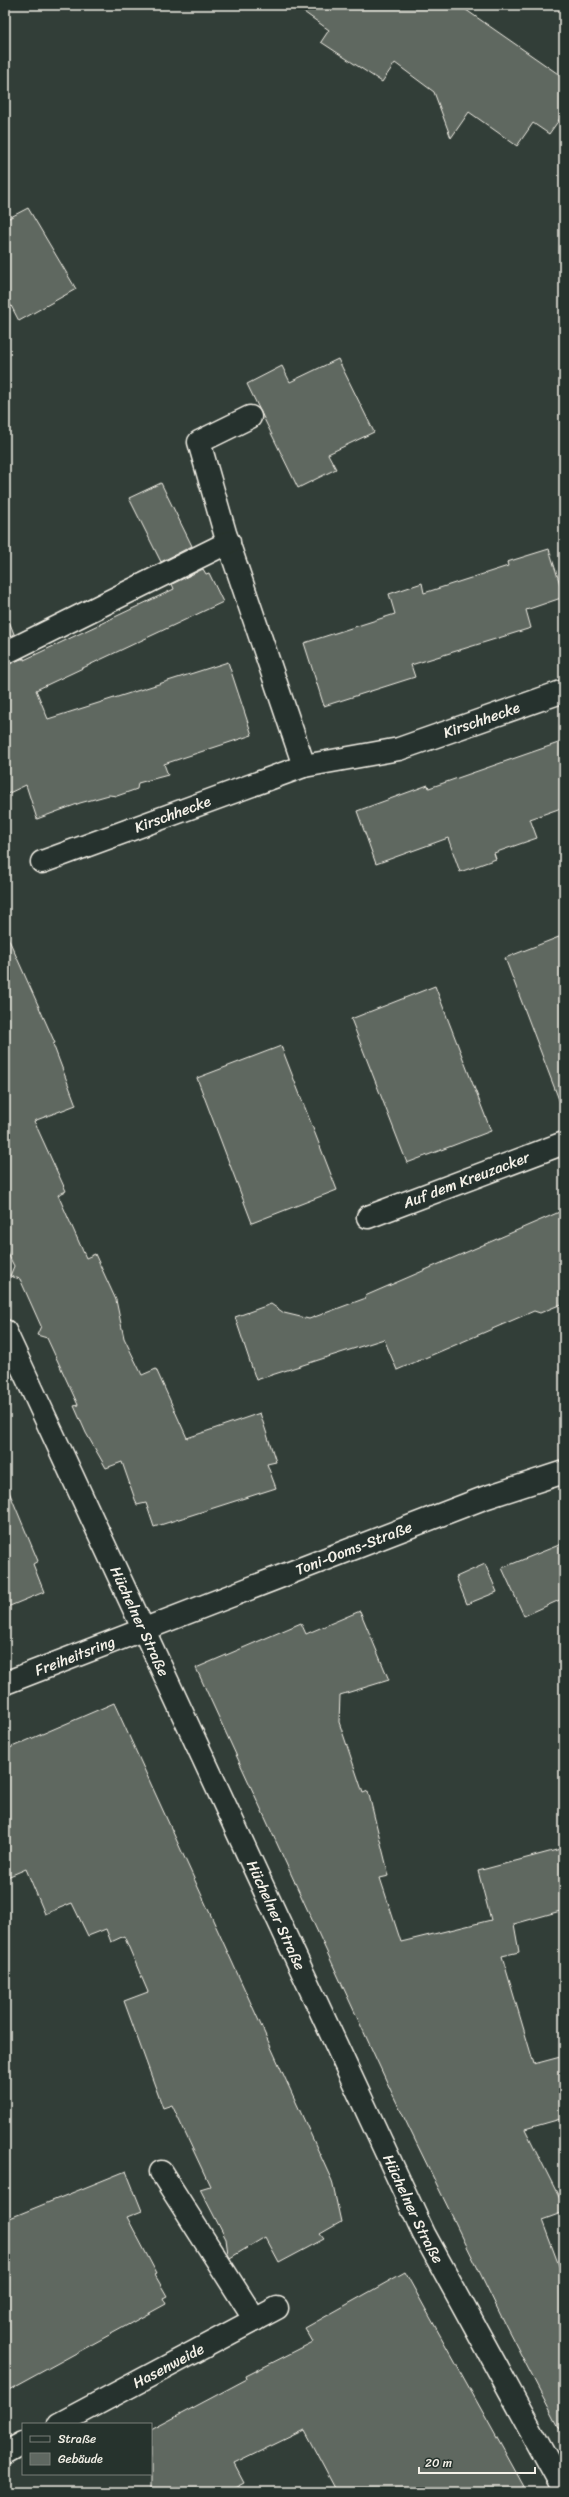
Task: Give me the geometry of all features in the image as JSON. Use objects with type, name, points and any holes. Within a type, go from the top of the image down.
[{"type":"street","points":[[250,417],[199,442],[227,538],[304,766]]},
{"type":"street","points":[[5,653],[227,538]]},
{"type":"street","name":"Kirschhecke","points":[[42,862],[304,766],[399,749],[564,691]]},
{"type":"street","name":"Auf dem Kreuzacker","points":[[368,1217],[564,1143]]},
{"type":"street","name":"Hüchelner Straße","points":[[5,1331],[424,2234],[564,2490]]},
{"type":"street","name":"Toni-Ooms-Straße","points":[[144,1629],[484,1498],[564,1472]]},
{"type":"street","name":"Freiheitsring","points":[[5,1683],[144,1629]]},
{"type":"street","points":[[161,2172],[255,2320]]},
{"type":"street","name":"Hasenweide","points":[[61,2423],[278,2308]]},
{"type":"street","points":[[5,2453],[22,2444]]},
{"type":"building","points":[[294,5],[459,5],[564,78],[564,113],[549,134],[533,123],[517,146],[469,112],[451,138],[434,92],[395,63],[382,82],[321,42],[329,30]]},
{"type":"building","points":[[28,208],[76,289],[19,321],[5,294],[5,220]]},
{"type":"building","points":[[338,359],[374,432],[328,454],[336,469],[298,488],[247,384],[282,366],[290,382]]},
{"type":"building","points":[[161,483],[192,546],[161,562],[129,498]]},
{"type":"building","points":[[549,549],[564,597],[526,610],[531,628],[411,665],[415,677],[324,706],[304,643],[395,614],[389,594],[422,583],[424,593],[508,566],[507,562]]},
{"type":"building","points":[[203,569],[206,574],[209,573],[223,602],[36,690],[48,719],[228,662],[252,735],[164,764],[168,775],[138,783],[137,789],[117,796],[109,795],[80,803],[37,819],[26,785],[5,795],[5,665],[24,658],[24,660],[174,589],[172,584]]},
{"type":"building","points":[[5,616],[7,616],[14,634],[5,639]]},
{"type":"building","points":[[564,741],[564,807],[530,819],[537,838],[494,853],[496,859],[460,872],[448,838],[376,864],[357,811],[428,785],[429,788]]},
{"type":"building","points":[[5,931],[55,1043],[53,1044],[76,1105],[34,1121],[66,1191],[58,1195],[86,1258],[95,1254],[116,1300],[124,1338],[142,1375],[156,1369],[187,1438],[260,1413],[276,1462],[267,1464],[276,1488],[154,1527],[146,1503],[137,1505],[122,1462],[106,1468],[86,1433],[74,1406],[78,1405],[47,1338],[37,1335],[41,1326],[20,1279],[10,1276],[14,1266],[5,1248]]},
{"type":"building","points":[[564,935],[564,1104],[561,1105],[505,958]]},
{"type":"building","points":[[435,986],[491,1131],[407,1163],[351,1019]]},
{"type":"building","points":[[281,1046],[337,1190],[252,1223],[197,1078]]},
{"type":"building","points":[[564,1210],[564,1303],[540,1313],[534,1311],[397,1370],[384,1339],[256,1380],[235,1317],[271,1304],[284,1313],[309,1319],[366,1298],[365,1296]]},
{"type":"building","points":[[5,1482],[38,1561],[33,1564],[44,1592],[5,1608]]},
{"type":"building","points":[[564,1543],[564,1598],[524,1616],[502,1568]]},
{"type":"building","points":[[485,1564],[497,1592],[467,1604],[456,1577]]},
{"type":"building","points":[[360,1611],[389,1680],[340,1695],[339,1722],[363,1793],[368,1791],[389,1876],[380,1878],[401,1942],[491,1920],[478,1871],[564,1848],[564,1910],[514,1924],[519,1952],[502,1956],[534,2064],[564,2056],[564,2118],[525,2129],[564,2207],[564,2212],[542,2220],[564,2279],[564,2437],[506,2326],[391,2091],[196,1668],[301,1623],[306,1634]]},
{"type":"building","points":[[114,1703],[332,2181],[341,2222],[320,2234],[324,2239],[279,2263],[265,2237],[230,2258],[228,2254],[226,2239],[200,2189],[210,2186],[172,2105],[163,2108],[124,2001],[148,1992],[124,1936],[111,1942],[106,1929],[88,1936],[72,1903],[45,1914],[26,1869],[5,1878],[5,1750]]},
{"type":"building","points":[[126,2171],[142,2211],[127,2217],[157,2274],[155,2275],[167,2296],[163,2298],[166,2304],[5,2392],[5,2220]]},
{"type":"building","points":[[405,2272],[527,2492],[337,2492],[304,2430],[234,2464],[244,2483],[227,2492],[151,2492],[152,2429],[247,2379],[246,2376],[313,2342],[305,2328]]}]
